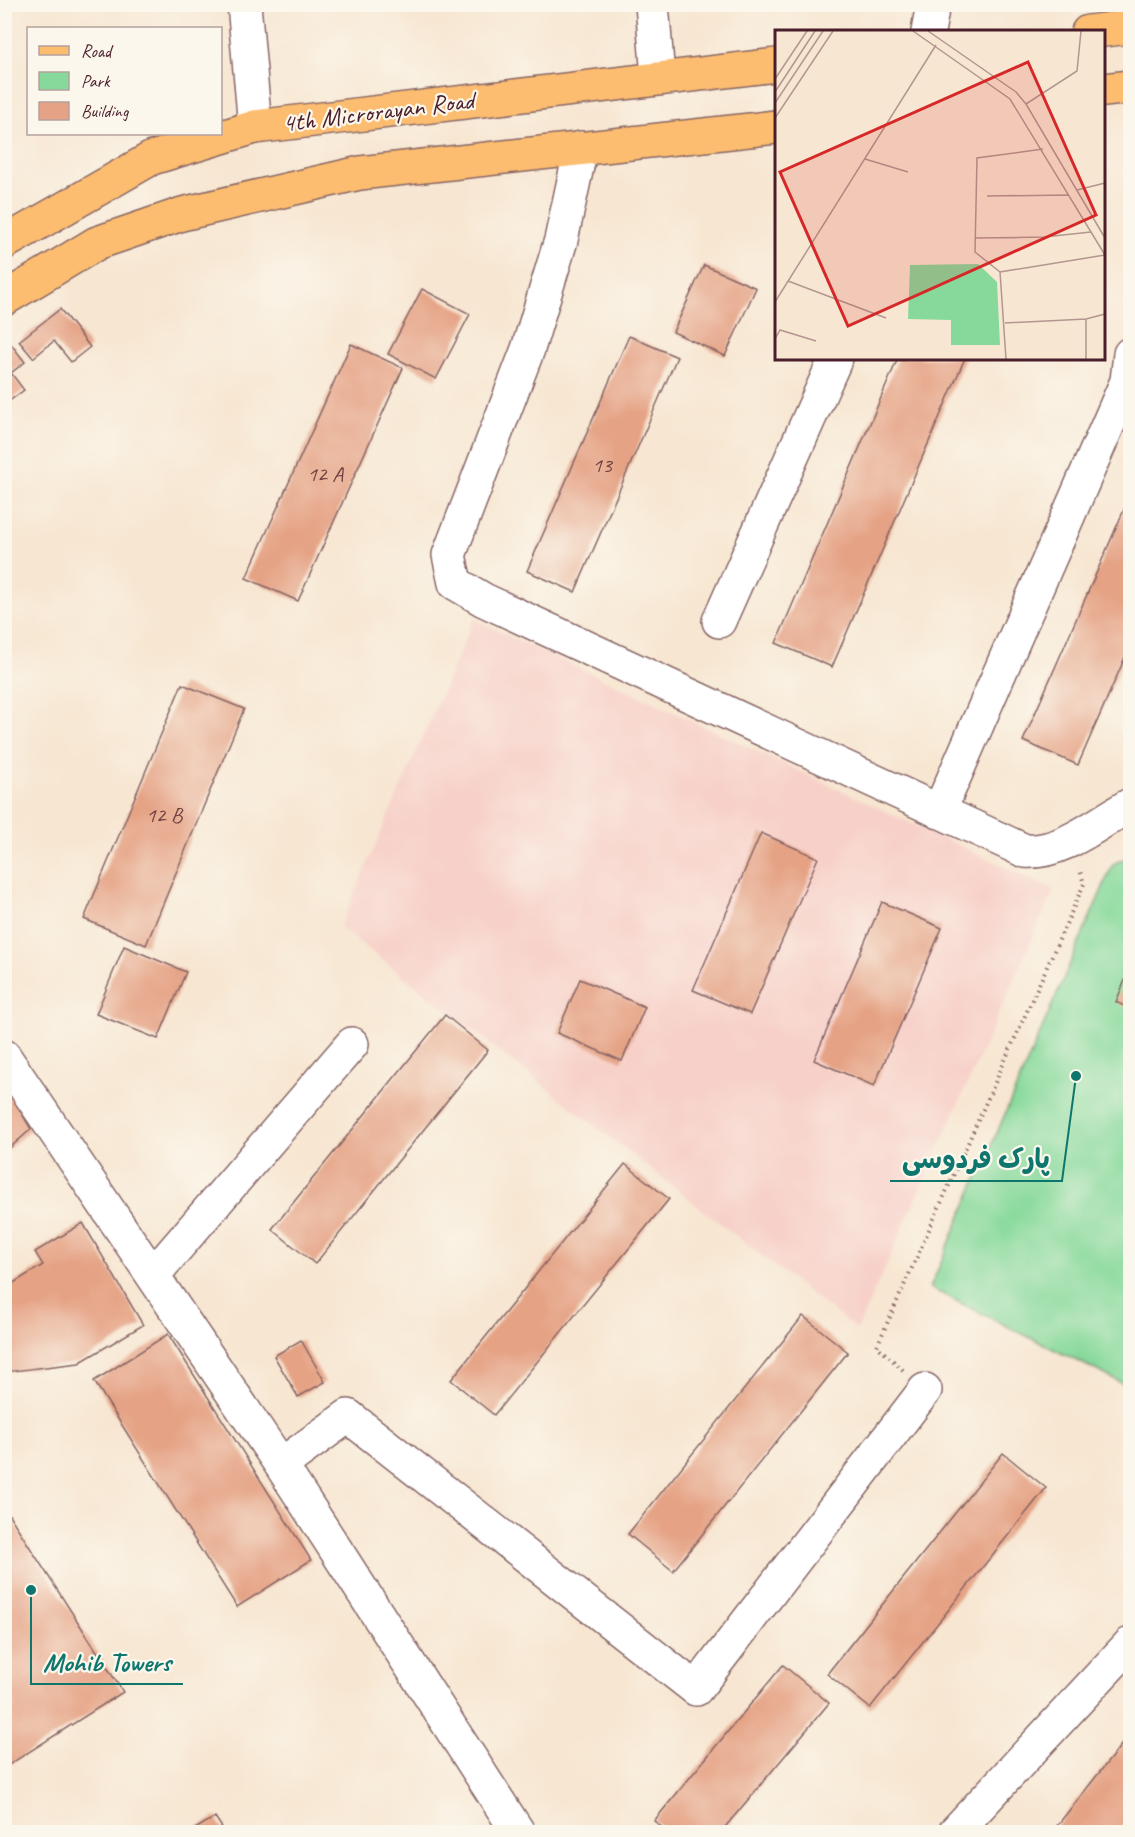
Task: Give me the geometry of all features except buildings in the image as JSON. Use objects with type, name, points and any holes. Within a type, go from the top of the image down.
[{"type":"main road","points":[[1105,30],[1131,27]]},
{"type":"main road","name":"4th Microrayan Road","points":[[4,243],[152,158],[255,127],[658,77],[775,65]]},
{"type":"main road","points":[[1105,90],[1131,87]]},
{"type":"main road","points":[[4,299],[97,243],[182,214],[360,173],[775,127]]},
{"type":"street","points":[[244,4],[255,127]]},
{"type":"street","points":[[652,4],[658,77]]},
{"type":"street","points":[[928,30],[933,4]]},
{"type":"street","points":[[581,148],[561,240],[528,349],[450,555],[455,583],[484,600],[1025,851],[1038,852],[1053,848],[1131,805]]},
{"type":"street","points":[[939,812],[1127,381],[1131,354]]},
{"type":"street","points":[[719,621],[835,360]]},
{"type":"street","points":[[154,1274],[352,1044]]},
{"type":"street","points":[[4,1056],[154,1274],[518,1833]]},
{"type":"street","points":[[280,1465],[348,1416],[696,1689],[925,1390]]},
{"type":"street","points":[[956,1833],[1131,1644]]},
{"type":"path","points":[[925,1390],[877,1346],[1084,884],[1072,838]]},
{"type":"shaded area","points":[[474,619],[1054,890],[857,1330],[340,927]]},
{"type":"green space","points":[[1130,856],[1130,1387],[930,1288],[1113,864]]},
{"type":"place","name":"پارک فردوسی","points":[[1076,1076]]},
{"type":"place","name":"Mohib Towers","points":[[31,1590]]}]
